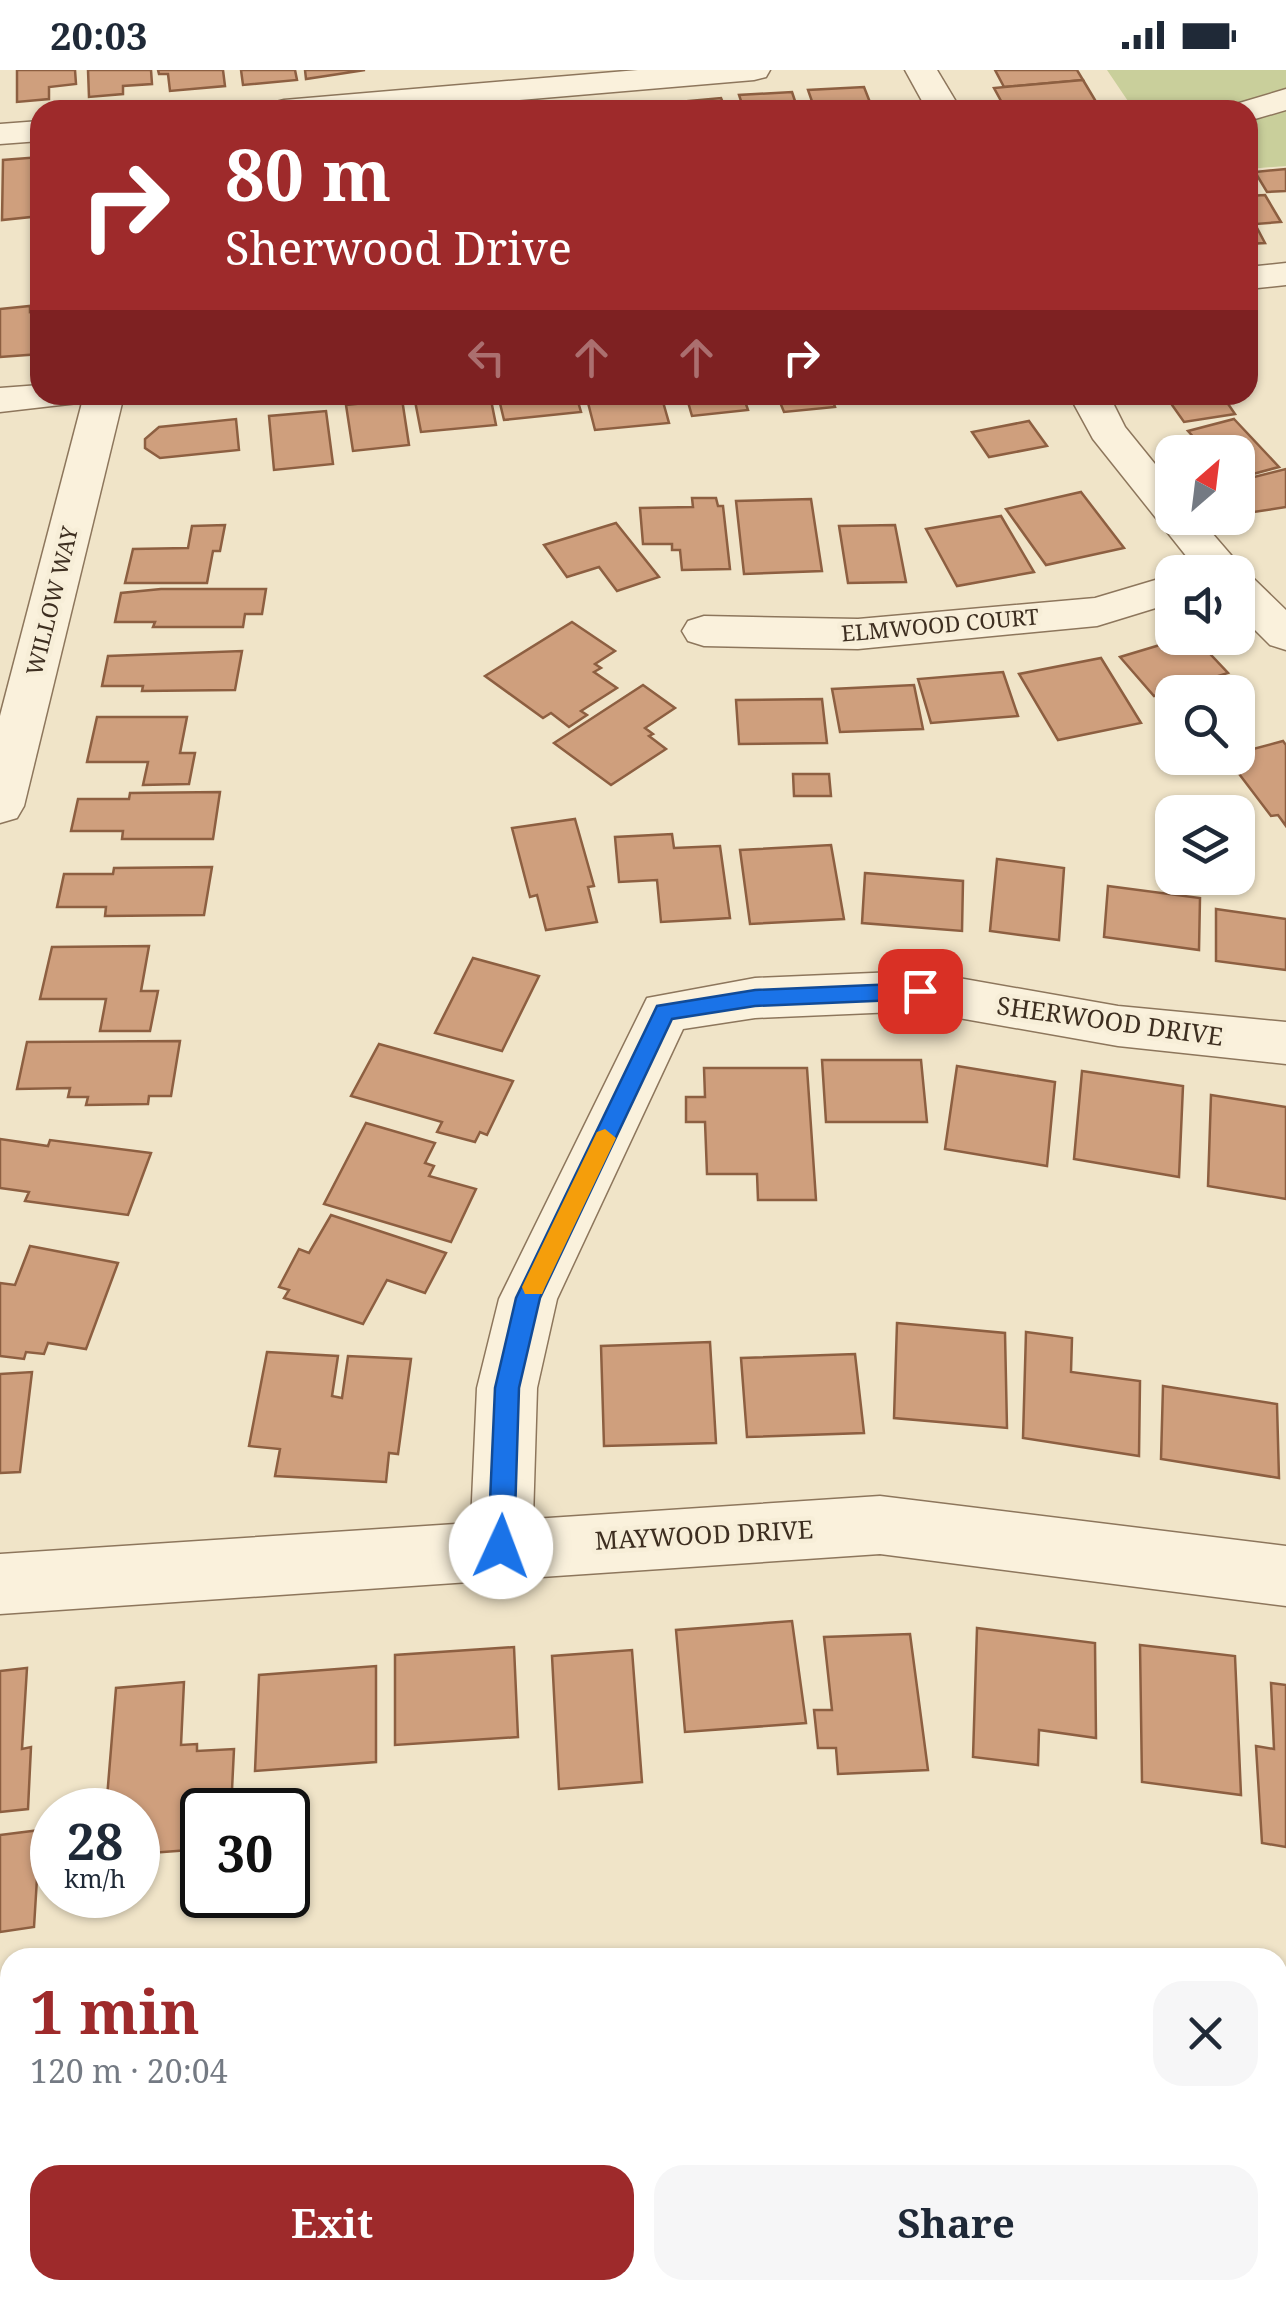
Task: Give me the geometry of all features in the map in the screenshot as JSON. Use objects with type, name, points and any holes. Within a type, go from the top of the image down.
[{"type":"street","points":[[402,100],[754,70]]},
{"type":"street","points":[[921,70],[938,100]]},
{"type":"street","points":[[1258,108],[1286,99]]},
{"type":"street","points":[[0,134],[30,132]]},
{"type":"street","points":[[1258,277],[1286,274]]},
{"type":"street","points":[[0,400],[30,398]]},
{"type":"street","name":"WILLOW WAY","points":[[0,806],[101,405]]},
{"type":"street","points":[[1094,405],[1107,431],[1155,490]]},
{"type":"street","points":[[1191,535],[1208,555]]},
{"type":"street","name":"ELMWOOD COURT","points":[[704,632],[878,632],[1096,612],[1155,594]]},
{"type":"street","points":[[1255,605],[1286,636]]},
{"type":"street","name":"SHERWOOD DRIVE","points":[[501,1547],[507,1388],[528,1298],[665,1012],[755,998],[920,991],[1118,1026],[1286,1044]]},
{"type":"street","name":"MAYWOOD DRIVE","points":[[0,1584],[501,1547],[880,1525],[1286,1576]]},
{"type":"green space","points":[[1107,70],[1286,70],[1286,166],[1258,168],[1258,100],[1127,100]]},
{"type":"building","points":[[17,70],[75,70],[76,84],[49,87],[49,99],[17,102]]},
{"type":"building","points":[[88,70],[151,70],[152,84],[123,86],[123,94],[89,97]]},
{"type":"building","points":[[158,70],[223,70],[225,86],[170,91],[168,74],[159,74]]},
{"type":"building","points":[[241,70],[295,70],[297,80],[243,85]]},
{"type":"building","points":[[305,70],[365,70],[306,79]]},
{"type":"building","points":[[995,70],[1077,70],[1083,80],[1004,87]]},
{"type":"building","points":[[1083,80],[1095,100],[1001,100],[994,88]]},
{"type":"building","points":[[864,87],[869,100],[812,100],[808,90]]},
{"type":"building","points":[[792,92],[795,100],[741,100],[739,95]]},
{"type":"building","points":[[30,158],[30,217],[2,220],[3,160]]},
{"type":"building","points":[[1286,169],[1286,191],[1267,192],[1258,172]]},
{"type":"building","points":[[1258,195],[1265,195],[1281,222],[1258,224]]},
{"type":"building","points":[[30,306],[30,355],[0,357],[0,309]]},
{"type":"building","points":[[346,405],[403,405],[409,445],[353,451]]},
{"type":"building","points":[[416,405],[492,405],[496,425],[421,432]]},
{"type":"building","points":[[500,405],[579,405],[581,412],[504,420]]},
{"type":"building","points":[[589,405],[664,405],[669,423],[595,430]]},
{"type":"building","points":[[689,405],[746,405],[748,410],[692,416]]},
{"type":"building","points":[[781,405],[835,407],[784,412]]},
{"type":"building","points":[[1172,405],[1229,405],[1235,414],[1184,422]]},
{"type":"building","points":[[326,411],[333,464],[274,470],[269,416]]},
{"type":"building","points":[[236,419],[239,450],[160,458],[145,448],[145,439],[159,427]]},
{"type":"building","points":[[1234,419],[1249,435],[1192,435],[1188,431]]},
{"type":"building","points":[[1029,421],[1047,446],[989,457],[972,432]]},
{"type":"building","points":[[1255,441],[1279,467],[1255,473]]},
{"type":"building","points":[[1286,469],[1286,507],[1255,512],[1255,477]]},
{"type":"building","points":[[1081,492],[1124,548],[1046,565],[1006,509]]},
{"type":"building","points":[[692,498],[716,498],[718,506],[723,506],[730,569],[682,570],[680,550],[672,550],[672,544],[643,544],[640,508],[693,507]]},
{"type":"building","points":[[811,499],[822,571],[744,574],[736,501]]},
{"type":"building","points":[[1001,516],[1034,572],[957,586],[926,529]]},
{"type":"building","points":[[616,523],[659,577],[617,591],[599,567],[567,577],[544,545]]},
{"type":"building","points":[[225,525],[220,551],[213,551],[207,583],[125,583],[133,549],[188,548],[192,526]]},
{"type":"building","points":[[895,525],[906,582],[848,583],[839,526]]},
{"type":"building","points":[[266,589],[262,614],[245,614],[243,627],[153,627],[155,622],[115,622],[121,593]]},
{"type":"building","points":[[572,622],[615,651],[595,664],[601,668],[594,672],[617,688],[581,711],[587,715],[569,727],[551,713],[543,718],[485,676]]},
{"type":"building","points":[[1155,646],[1155,655],[1211,655],[1228,673],[1155,675],[1154,696],[1120,657]]},
{"type":"building","points":[[242,651],[235,690],[142,691],[143,686],[102,686],[108,656]]},
{"type":"building","points":[[1101,658],[1141,723],[1058,740],[1019,674]]},
{"type":"building","points":[[1003,672],[1018,716],[931,723],[918,679]]},
{"type":"building","points":[[643,685],[675,708],[645,728],[666,749],[611,785],[554,743]]},
{"type":"building","points":[[914,685],[923,729],[840,732],[832,689]]},
{"type":"building","points":[[822,699],[827,743],[739,744],[736,700]]},
{"type":"building","points":[[97,717],[187,717],[180,753],[195,753],[189,784],[143,785],[148,762],[87,762]]},
{"type":"building","points":[[1283,741],[1286,745],[1286,826],[1278,815],[1271,816],[1240,775],[1255,775],[1255,748]]},
{"type":"building","points":[[793,774],[829,774],[831,796],[794,796]]},
{"type":"building","points":[[220,792],[213,839],[122,839],[123,831],[71,831],[78,799],[129,799],[130,793]]},
{"type":"building","points":[[575,819],[594,886],[588,887],[597,922],[546,930],[537,895],[530,897],[512,828]]},
{"type":"building","points":[[672,834],[674,848],[720,846],[730,918],[661,922],[657,880],[619,882],[615,837]]},
{"type":"building","points":[[831,845],[844,919],[750,924],[740,850]]},
{"type":"building","points":[[997,859],[1064,868],[1059,940],[990,931]]},
{"type":"building","points":[[212,867],[204,915],[105,916],[106,907],[57,907],[64,874],[113,874],[114,868]]},
{"type":"building","points":[[865,873],[963,881],[962,931],[862,923]]},
{"type":"building","points":[[1108,886],[1200,898],[1199,950],[1104,937]]},
{"type":"building","points":[[1216,909],[1286,919],[1286,970],[1216,961]]},
{"type":"building","points":[[149,946],[141,991],[158,991],[150,1031],[100,1031],[106,999],[40,999],[52,947]]},
{"type":"building","points":[[473,958],[539,976],[502,1051],[435,1033]]},
{"type":"building","points":[[180,1041],[171,1096],[149,1096],[148,1104],[86,1105],[88,1097],[68,1097],[70,1088],[17,1089],[27,1042]]},
{"type":"building","points":[[379,1044],[513,1081],[487,1135],[480,1132],[475,1142],[437,1132],[442,1122],[351,1096]]},
{"type":"building","points":[[822,1060],[921,1060],[927,1122],[826,1122]]},
{"type":"building","points":[[957,1066],[1055,1082],[1047,1166],[945,1149]]},
{"type":"building","points":[[704,1068],[807,1068],[816,1200],[758,1200],[757,1174],[707,1174],[705,1122],[686,1122],[686,1097],[705,1097]]},
{"type":"building","points":[[1082,1071],[1183,1086],[1179,1177],[1074,1159]]},
{"type":"building","points":[[1211,1095],[1286,1107],[1286,1199],[1208,1186]]},
{"type":"building","points":[[366,1123],[435,1143],[425,1163],[434,1166],[429,1176],[476,1189],[451,1242],[324,1204]]},
{"type":"building","points":[[0,1139],[48,1146],[50,1140],[151,1153],[128,1215],[25,1201],[29,1192],[0,1188]]},
{"type":"building","points":[[331,1215],[446,1253],[425,1293],[387,1280],[363,1324],[284,1298],[289,1290],[279,1287],[299,1249],[309,1253]]},
{"type":"building","points":[[30,1246],[118,1263],[86,1349],[48,1343],[44,1354],[26,1352],[24,1359],[0,1356],[0,1283],[15,1285]]},
{"type":"building","points":[[897,1323],[1005,1333],[1007,1428],[894,1418]]},
{"type":"building","points":[[1026,1332],[1072,1338],[1071,1372],[1140,1381],[1139,1456],[1023,1438]]},
{"type":"building","points":[[710,1342],[716,1443],[604,1446],[601,1346]]},
{"type":"building","points":[[267,1352],[338,1356],[332,1396],[342,1398],[348,1356],[411,1359],[398,1454],[389,1453],[386,1482],[275,1476],[280,1449],[249,1446]]},
{"type":"building","points":[[855,1354],[864,1433],[747,1437],[741,1358]]},
{"type":"building","points":[[32,1372],[20,1472],[0,1473],[0,1374]]},
{"type":"building","points":[[1163,1386],[1277,1404],[1279,1478],[1161,1459]]},
{"type":"building","points":[[792,1621],[806,1723],[685,1732],[676,1630]]},
{"type":"building","points":[[977,1628],[1095,1643],[1096,1738],[1039,1730],[1038,1765],[973,1757]]},
{"type":"building","points":[[910,1634],[928,1770],[838,1774],[836,1748],[818,1748],[814,1710],[832,1710],[824,1637]]},
{"type":"building","points":[[1140,1645],[1235,1656],[1241,1795],[1142,1782]]},
{"type":"building","points":[[514,1647],[518,1737],[395,1745],[395,1655]]},
{"type":"building","points":[[632,1650],[642,1782],[559,1789],[552,1656]]},
{"type":"building","points":[[376,1666],[376,1762],[255,1771],[259,1675]]},
{"type":"building","points":[[27,1668],[22,1749],[31,1747],[28,1809],[0,1812],[0,1671]]},
{"type":"building","points":[[184,1682],[181,1745],[197,1744],[197,1751],[234,1749],[232,1788],[180,1788],[180,1851],[160,1852],[160,1788],[108,1788],[116,1688]]},
{"type":"building","points":[[1271,1683],[1286,1685],[1286,1847],[1262,1843],[1256,1746],[1274,1749]]},
{"type":"building","points":[[30,1831],[30,1918],[35,1918],[34,1927],[0,1932],[0,1835]]},
{"type":"slow traffic","points":[[534,1287],[605,1138]]},
{"type":"route","points":[[501,1547],[507,1388],[528,1298],[665,1012],[755,998],[920,991]]}]
